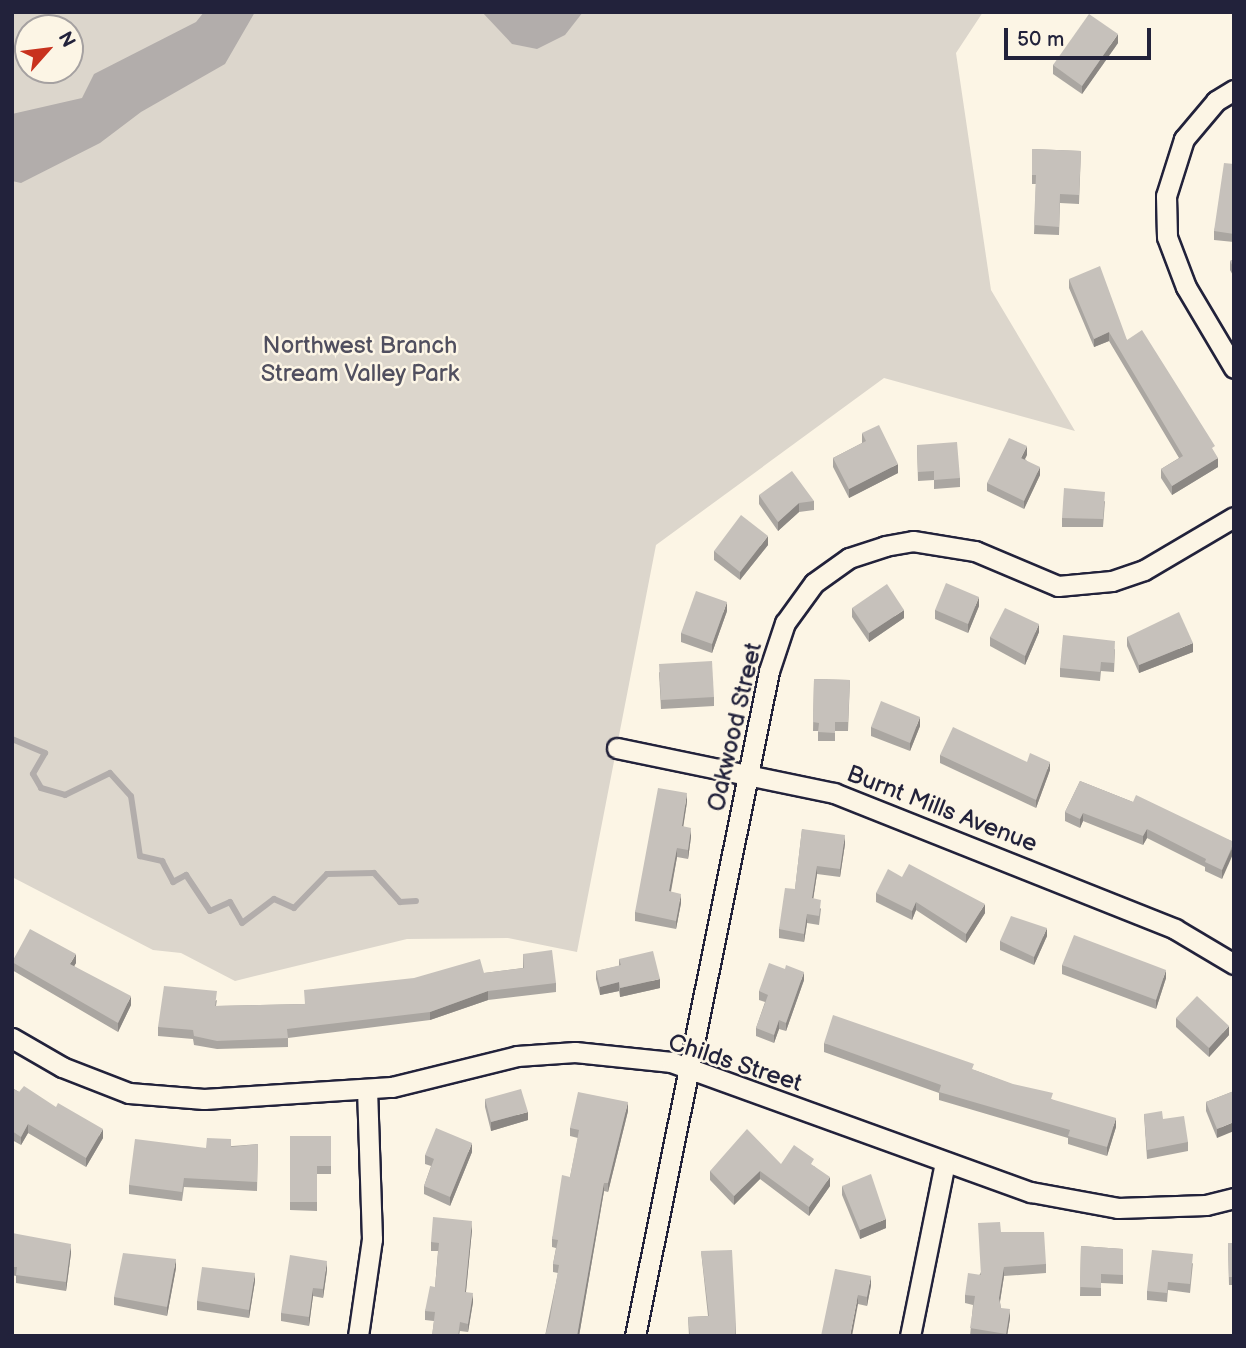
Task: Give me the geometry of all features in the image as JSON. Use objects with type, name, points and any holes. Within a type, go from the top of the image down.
[{"type":"street","points":[[1234,90],[1216,101],[1184,139],[1166,196],[1167,237],[1181,274],[1234,368]]},
{"type":"street","name":"Oakwood Street","points":[[635,1336],[769,671],[785,623],[814,583],[849,558],[914,541],[975,551],[1058,586],[1112,581],[1144,570],[1234,517]]},
{"type":"street","name":"Burnt Mills Avenue","points":[[617,748],[834,793],[920,824],[1175,929],[1234,964]]},
{"type":"street","name":"Childs Street","points":[[12,1038],[62,1067],[130,1093],[204,1100],[367,1090],[517,1056],[575,1052],[671,1062],[1031,1192],[1118,1208],[1206,1205],[1234,1198]]},
{"type":"street","points":[[358,1336],[372,1239],[367,1090]]},
{"type":"street","points":[[910,1336],[945,1163]]},
{"type":"green space","name":"Northwest Branch Stream Valley Park","points":[[12,12],[983,12],[956,53],[991,290],[1075,431],[884,378],[656,545],[577,952],[508,938],[407,939],[235,981],[181,953],[153,950],[12,877]]},
{"type":"shaded area","points":[[204,12],[255,12],[225,64],[141,112],[100,143],[21,183],[12,181],[12,114],[82,98],[94,74],[196,22]]},
{"type":"shaded area","points":[[482,12],[583,12],[565,35],[537,49],[512,44]]},
{"type":"building","points":[[1089,14],[1118,34],[1082,86],[1053,65]]},
{"type":"building","points":[[1032,149],[1081,151],[1079,195],[1060,194],[1059,227],[1034,225],[1036,175],[1032,175]]},
{"type":"building","points":[[1224,163],[1234,164],[1234,234],[1214,231]]},
{"type":"building","points":[[1100,266],[1127,340],[1142,330],[1215,446],[1212,448],[1218,458],[1172,486],[1161,469],[1183,456],[1109,332],[1094,339],[1069,279]]},
{"type":"building","points":[[879,425],[898,464],[849,489],[833,458],[866,441],[862,433]]},
{"type":"building","points":[[1009,438],[1027,446],[1021,458],[1040,467],[1024,501],[987,483]]},
{"type":"building","points":[[957,442],[960,478],[934,480],[934,471],[918,472],[917,445]]},
{"type":"building","points":[[792,471],[814,501],[799,503],[778,522],[759,495]]},
{"type":"building","points":[[1064,488],[1105,492],[1103,519],[1062,518]]},
{"type":"building","points":[[741,515],[768,536],[740,572],[714,551]]},
{"type":"building","points":[[946,583],[979,597],[968,624],[935,610]]},
{"type":"building","points":[[887,584],[904,610],[869,633],[852,608]]},
{"type":"building","points":[[696,591],[727,602],[712,644],[681,633]]},
{"type":"building","points":[[1005,608],[1039,624],[1025,656],[990,637]]},
{"type":"building","points":[[1179,612],[1193,643],[1139,665],[1127,637]]},
{"type":"building","points":[[1063,635],[1115,641],[1114,663],[1101,662],[1100,672],[1060,668]]},
{"type":"building","points":[[712,661],[714,697],[661,700],[659,664]]},
{"type":"building","points":[[814,679],[850,680],[848,722],[835,722],[835,733],[818,732],[819,723],[813,722]]},
{"type":"building","points":[[881,701],[920,717],[910,743],[871,727]]},
{"type":"building","points":[[953,727],[1027,762],[1030,753],[1050,762],[1036,800],[940,755]]},
{"type":"building","points":[[1080,781],[1133,802],[1136,795],[1234,842],[1222,870],[1147,829],[1143,836],[1083,813],[1080,819],[1065,812]]},
{"type":"building","points":[[658,788],[687,793],[682,826],[691,828],[688,850],[677,848],[669,891],[681,894],[676,921],[635,912]]},
{"type":"building","points":[[802,829],[845,835],[840,869],[817,866],[812,898],[821,900],[819,916],[807,914],[804,934],[779,929],[785,888],[795,889]]},
{"type":"building","points":[[909,864],[985,904],[966,934],[916,902],[912,911],[876,893],[888,869],[902,877]]},
{"type":"building","points":[[1011,916],[1047,928],[1034,957],[1000,941]]},
{"type":"building","points":[[30,929],[76,954],[70,964],[131,996],[118,1023],[12,962]]},
{"type":"building","points":[[1074,935],[1166,970],[1156,1000],[1062,965]]},
{"type":"building","points":[[552,950],[556,983],[488,991],[430,1012],[287,1029],[288,1038],[217,1041],[194,1036],[193,1030],[158,1027],[164,986],[217,991],[215,1006],[305,1004],[304,990],[414,978],[480,959],[484,973],[524,968],[523,954]]},
{"type":"building","points":[[653,951],[660,979],[620,988],[619,982],[600,987],[596,971],[621,965],[619,959]]},
{"type":"building","points":[[769,963],[785,969],[786,965],[804,972],[786,1023],[779,1020],[774,1035],[756,1028],[768,995],[759,991]]},
{"type":"building","points":[[1197,996],[1229,1026],[1209,1048],[1176,1018]]},
{"type":"building","points":[[833,1015],[974,1064],[972,1069],[1013,1084],[1053,1093],[1051,1099],[1116,1118],[1107,1147],[1068,1136],[1070,1130],[939,1092],[941,1085],[824,1043]]},
{"type":"building","points":[[24,1086],[56,1107],[58,1103],[103,1129],[86,1158],[28,1124],[21,1137],[12,1131],[12,1088],[19,1092]]},
{"type":"building","points":[[521,1089],[528,1112],[491,1122],[485,1099]]},
{"type":"building","points":[[1234,1091],[1234,1122],[1217,1129],[1206,1102]]},
{"type":"building","points":[[578,1092],[628,1102],[608,1183],[604,1183],[577,1336],[545,1336],[559,1265],[553,1264],[558,1240],[552,1239],[562,1175],[570,1177],[579,1130],[570,1128]]},
{"type":"building","points":[[1162,1111],[1163,1119],[1184,1116],[1188,1142],[1147,1150],[1144,1114]]},
{"type":"building","points":[[436,1128],[472,1143],[450,1197],[424,1186],[434,1159],[425,1155]]},
{"type":"building","points":[[747,1129],[781,1164],[794,1145],[814,1159],[811,1164],[830,1177],[809,1207],[760,1171],[734,1196],[710,1171]]},
{"type":"building","points":[[290,1136],[331,1136],[331,1166],[317,1166],[317,1202],[290,1202]]},
{"type":"building","points":[[207,1138],[231,1139],[231,1147],[258,1144],[257,1182],[184,1178],[182,1192],[129,1185],[135,1139],[206,1148]]},
{"type":"building","points":[[871,1174],[886,1219],[860,1230],[842,1186]]},
{"type":"building","points":[[433,1217],[472,1221],[465,1292],[473,1293],[468,1324],[460,1322],[458,1336],[432,1336],[435,1312],[425,1311],[430,1286],[435,1287],[439,1243],[431,1242]]},
{"type":"building","points":[[1000,1222],[1001,1232],[1044,1232],[1046,1264],[1004,1267],[999,1298],[1001,1308],[1010,1309],[1006,1334],[970,1328],[975,1296],[965,1295],[968,1273],[981,1275],[978,1223]]},
{"type":"building","points":[[12,1233],[71,1244],[66,1282],[16,1275],[17,1267],[12,1267]]},
{"type":"building","points":[[1228,1243],[1234,1243],[1234,1277],[1229,1277]]},
{"type":"building","points":[[1081,1246],[1123,1249],[1123,1275],[1101,1274],[1101,1288],[1080,1287]]},
{"type":"building","points":[[732,1250],[735,1336],[690,1336],[688,1317],[709,1316],[701,1251]]},
{"type":"building","points":[[1152,1250],[1193,1254],[1190,1284],[1168,1282],[1167,1293],[1147,1291]]},
{"type":"building","points":[[123,1253],[176,1259],[167,1307],[114,1297]]},
{"type":"building","points":[[290,1255],[327,1261],[323,1289],[313,1288],[309,1317],[281,1313]]},
{"type":"building","points":[[202,1267],[255,1273],[249,1310],[197,1301]]},
{"type":"building","points":[[835,1269],[871,1276],[867,1297],[858,1295],[850,1336],[821,1336]]},
{"type":"waterway","points":[[12,739],[45,753],[33,774],[41,788],[65,795],[110,773],[131,796],[140,856],[162,861],[173,882],[186,875],[210,911],[230,902],[242,923],[274,899],[294,908],[327,874],[374,873],[400,902],[416,901]]}]
